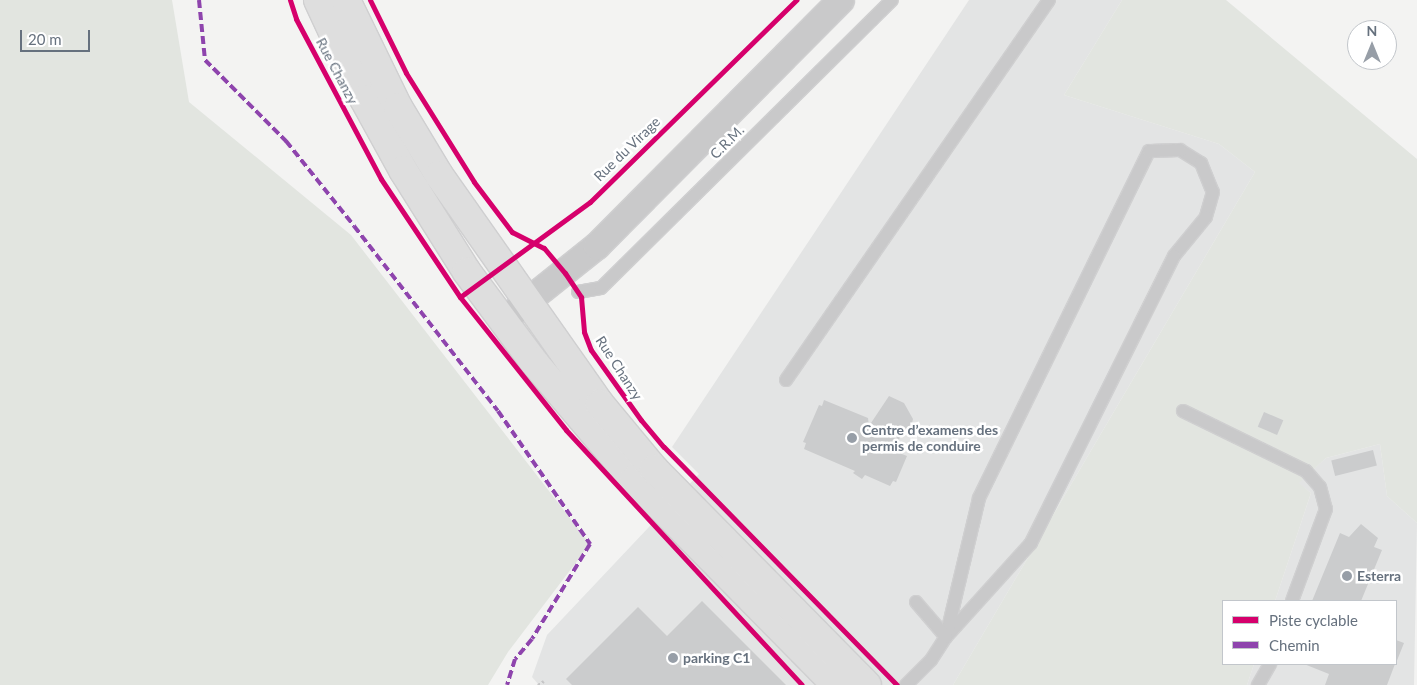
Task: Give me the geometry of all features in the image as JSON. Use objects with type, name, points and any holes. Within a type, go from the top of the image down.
[{"type":"main road","name":"Rue Chanzy","points":[[318,0],[364,99],[392,150],[457,257],[504,321],[596,438],[836,685]]},
{"type":"main road","points":[[346,0],[415,137],[600,404],[654,468],[867,685]]},
{"type":"street","points":[[504,321],[597,246],[841,0]]},
{"type":"lane","name":"C.R.M.","points":[[578,292],[601,288],[892,0]]},
{"type":"lane","points":[[786,380],[1049,0]]},
{"type":"lane","points":[[906,685],[931,660],[946,637],[1031,543],[1174,256],[1206,217],[1213,192],[1201,163],[1180,150],[1149,151],[979,498],[946,637]]},
{"type":"lane","points":[[1183,411],[1306,471],[1320,487],[1326,509],[1292,600]]},
{"type":"lane","points":[[916,602],[946,637]]},
{"type":"lane","points":[[1258,685],[1269,665]]},
{"type":"path","points":[[538,685],[544,681]]},
{"type":"shaded area","points":[[0,0],[172,0],[189,102],[351,235],[590,544],[508,652],[488,685],[0,685]]},
{"type":"shaded area","points":[[969,0],[1122,0],[1064,95],[1219,144],[1255,172],[953,685],[539,685],[532,677],[547,635],[699,474],[672,447]]},
{"type":"shaded area","points":[[1122,0],[1226,0],[1417,159],[1417,523],[1387,496],[1380,444],[1326,458],[1299,483],[1311,493],[1275,600],[1222,600],[1222,665],[1254,665],[1247,685],[953,685],[1255,172],[1219,144],[1064,95]]},
{"type":"shaded area","points":[[1380,444],[1387,496],[1417,523],[1414,685],[1247,685],[1254,665],[1397,665],[1397,600],[1275,600],[1311,493],[1298,483],[1326,458]]},
{"type":"building","name":"Centre d’examens des permis de conduire","points":[[889,396],[904,403],[913,419],[911,428],[903,433],[892,450],[907,456],[896,482],[893,481],[890,486],[865,475],[862,479],[853,473],[855,471],[804,449],[806,443],[803,442],[819,405],[822,406],[824,400],[868,418],[869,426]]},
{"type":"building","points":[[1264,412],[1283,420],[1277,435],[1258,427]]},
{"type":"building","points":[[1373,450],[1377,466],[1335,476],[1331,460]]},
{"type":"building","name":"Esterra","points":[[1361,524],[1378,538],[1374,547],[1382,550],[1361,600],[1312,600],[1340,533],[1349,537]]},
{"type":"building","name":"parking C1","points":[[702,601],[786,685],[572,685],[566,679],[638,607],[667,636]]},
{"type":"building","points":[[1397,640],[1404,643],[1397,660]]},
{"type":"building","points":[[1306,665],[1395,665],[1387,685],[1325,685],[1329,674]]},
{"type":"marked path","points":[[199,0],[205,60],[286,141],[354,226],[498,411],[590,544],[532,639],[515,659],[507,685]]},
{"type":"cycle path","points":[[290,0],[296,19],[381,179],[460,297],[566,430],[802,685]]},
{"type":"cycle path","points":[[370,0],[406,73],[474,182],[512,232],[544,248],[565,273],[581,297],[584,332],[591,350],[641,420],[664,447],[897,685]]},
{"type":"cycle path","name":"Rue du Virage","points":[[460,297],[590,202],[796,0]]},
{"type":"place","name":"Centre d’examens des permis de conduire","points":[[852,438]]},
{"type":"place","name":"Esterra","points":[[1347,576]]},
{"type":"place","name":"parking C1","points":[[673,658]]}]
